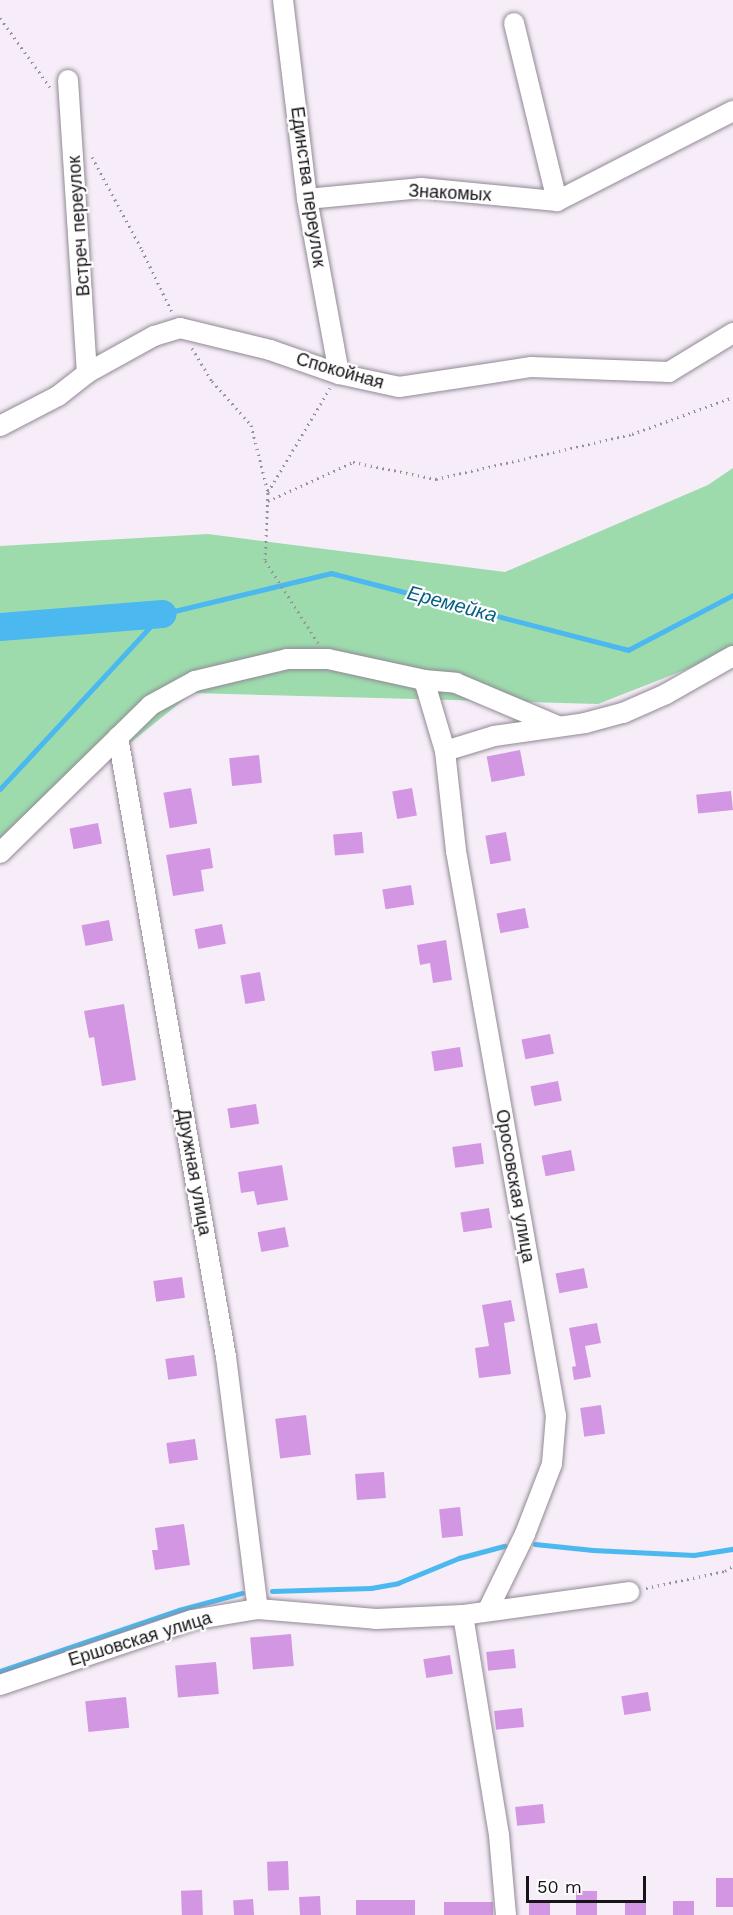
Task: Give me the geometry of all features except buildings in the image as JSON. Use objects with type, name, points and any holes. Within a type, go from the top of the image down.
[{"type":"street","name":"Единства переулок","points":[[283,0],[307,199],[339,374]]},
{"type":"street","points":[[514,22],[557,201],[733,111]]},
{"type":"street","name":"Встреч переулок","points":[[68,80],[87,373]]},
{"type":"street","name":"Знакомых","points":[[307,199],[421,188],[557,201]]},
{"type":"street","name":"Спокойная","points":[[0,426],[58,396],[87,373],[154,336],[180,328],[270,350],[339,374],[399,387],[531,367],[669,372],[733,333]]},
{"type":"street","points":[[445,751],[494,736],[585,723],[624,713],[666,694],[733,656]]},
{"type":"street","points":[[0,853],[151,705],[195,681],[287,658],[328,658],[424,680],[456,683],[558,726]]},
{"type":"street","name":"Оросовская улица","points":[[424,680],[445,751],[456,851],[556,1416],[552,1464],[525,1534],[488,1610]]},
{"type":"street","name":"Дружная улица","points":[[118,737],[226,1357],[258,1609]]},
{"type":"street","name":"Ершовская улица","points":[[0,1685],[192,1620],[258,1609],[376,1619],[464,1615],[629,1592]]},
{"type":"street","points":[[464,1615],[499,1835],[506,1915]]},
{"type":"path","points":[[328,658],[273,576],[265,560],[268,492],[339,374]]},
{"type":"path","points":[[268,501],[353,462],[436,479],[632,434],[733,397]]},
{"type":"path","points":[[629,1592],[725,1571],[733,1566]]},
{"type":"green space","points":[[733,468],[733,651],[598,704],[192,693],[0,848],[0,546],[208,534],[505,572],[708,485]]},
{"type":"waterway","name":"Еремейка","points":[[0,789],[162,614],[331,573],[628,650],[733,595]]},
{"type":"waterway","name":"Еремейка","points":[[0,627],[162,614]]},
{"type":"waterway","points":[[535,1544],[593,1550],[694,1555],[733,1549]]},
{"type":"waterway","points":[[272,1591],[371,1588],[398,1583],[459,1558],[504,1546]]},
{"type":"waterway","points":[[0,1671],[179,1610],[242,1593]]}]
